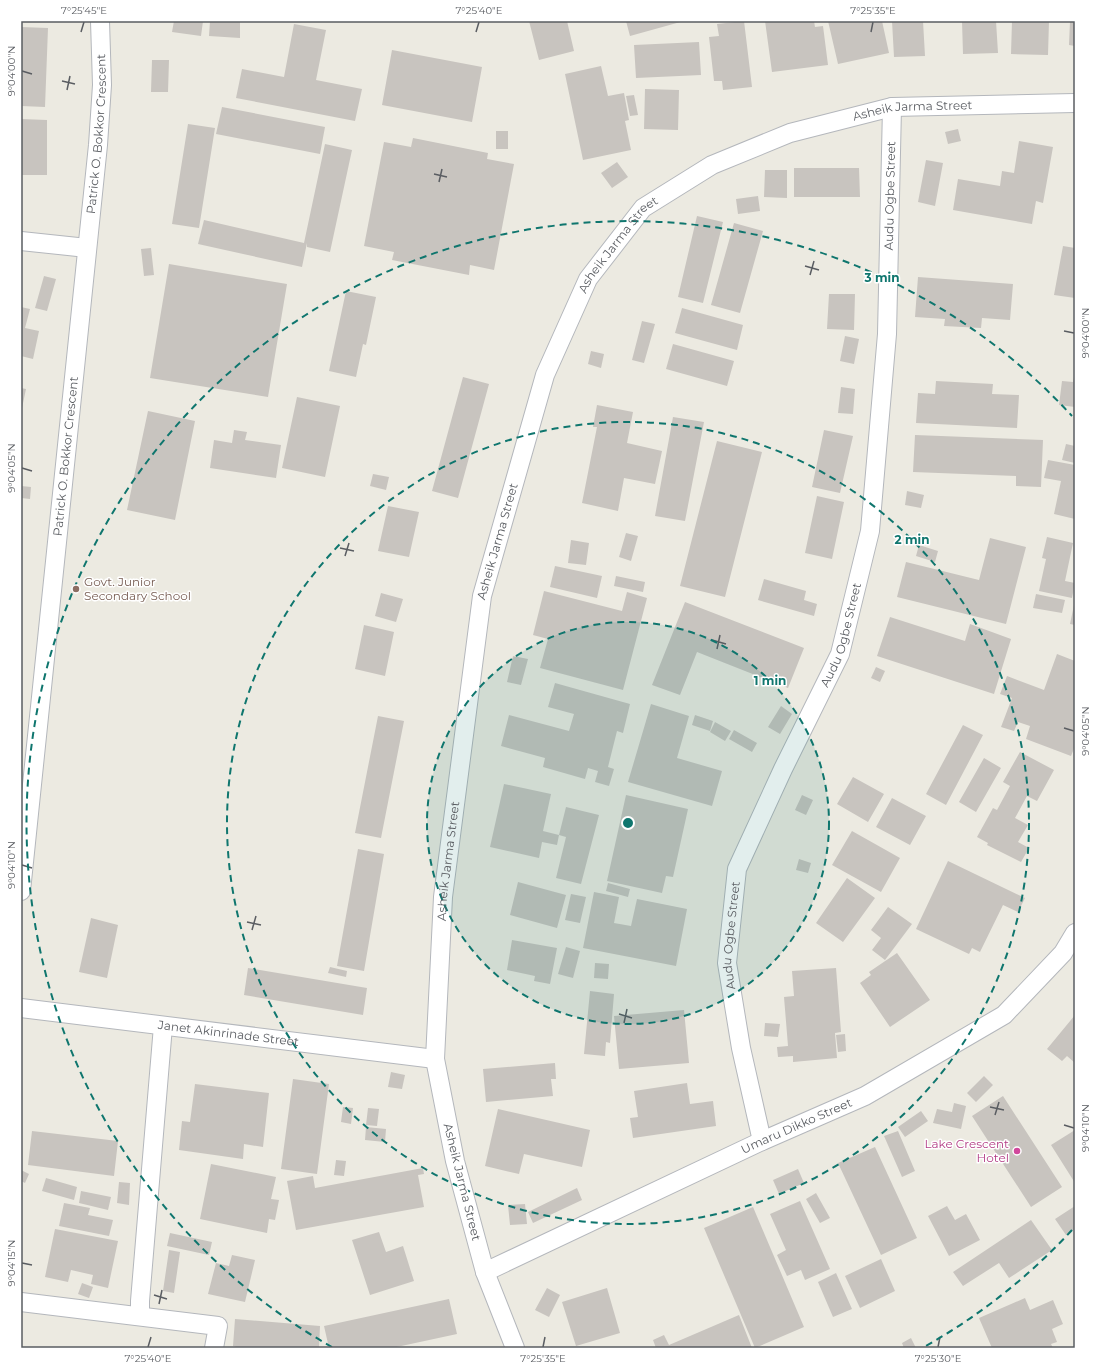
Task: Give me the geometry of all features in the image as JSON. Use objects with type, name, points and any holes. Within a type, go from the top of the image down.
[{"type":"street","name":"Patrick O. Bokkor Crescent","points":[[21,890],[87,248],[102,85],[100,21]]},
{"type":"street","name":"Asheik Jarma Street","points":[[515,1348],[485,1272],[455,1161],[435,1059],[443,897],[482,596],[545,375],[588,279],[643,208],[712,165],[790,133],[892,107],[1075,103]]},
{"type":"street","name":"Audu Ogbe Street","points":[[762,1141],[741,1048],[727,963],[737,869],[783,768],[840,654],[870,531],[886,334],[892,107]]},
{"type":"street","points":[[21,241],[87,248]]},
{"type":"street","name":"Umaru Dikko Street","points":[[485,1272],[762,1141],[864,1096],[1004,1015],[1063,953],[1075,933]]},
{"type":"street","name":"Janet Akinrinade Street","points":[[21,1008],[435,1059]]},
{"type":"street","points":[[140,1316],[163,1026]]},
{"type":"street","points":[[21,1302],[218,1326],[214,1348]]},
{"type":"building","points":[[174,21],[203,21],[201,36],[172,32]]},
{"type":"building","points":[[210,21],[240,21],[240,38],[209,36]]},
{"type":"building","points":[[529,21],[567,21],[574,51],[539,60]]},
{"type":"building","points":[[626,21],[684,21],[630,36]]},
{"type":"building","points":[[744,21],[752,87],[723,90],[722,81],[714,81],[709,37],[719,36],[717,24]]},
{"type":"building","points":[[765,21],[814,21],[815,27],[823,26],[828,65],[772,72]]},
{"type":"building","points":[[828,21],[882,21],[889,53],[838,64]]},
{"type":"building","points":[[892,21],[923,21],[925,56],[894,57]]},
{"type":"building","points":[[962,21],[996,21],[998,53],[963,54]]},
{"type":"building","points":[[1012,21],[1049,21],[1048,55],[1011,54]]},
{"type":"building","points":[[1070,21],[1075,21],[1075,46],[1069,45]]},
{"type":"building","points":[[294,24],[326,30],[316,80],[362,89],[355,121],[236,98],[242,69],[284,77]]},
{"type":"building","points":[[21,27],[48,28],[45,107],[21,106]]},
{"type":"building","points":[[699,42],[701,75],[636,78],[634,45]]},
{"type":"building","points":[[392,50],[482,67],[472,122],[382,105]]},
{"type":"building","points":[[152,60],[169,60],[168,92],[151,92]]},
{"type":"building","points":[[601,66],[608,96],[624,93],[629,120],[625,121],[631,150],[583,160],[565,74]]},
{"type":"building","points":[[645,89],[679,90],[678,130],[644,129]]},
{"type":"building","points":[[634,95],[638,115],[630,116],[626,96]]},
{"type":"building","points":[[222,107],[325,127],[320,154],[216,134]]},
{"type":"building","points":[[21,119],[47,120],[47,175],[21,175]]},
{"type":"building","points":[[188,124],[215,128],[199,228],[172,224]]},
{"type":"building","points":[[958,129],[961,141],[948,144],[945,132]]},
{"type":"building","points":[[496,131],[508,131],[508,149],[496,149]]},
{"type":"building","points":[[413,138],[488,153],[487,159],[514,164],[494,270],[470,265],[469,275],[392,260],[394,252],[364,246],[384,142],[411,147]]},
{"type":"building","points":[[1019,141],[1053,147],[1043,203],[1036,201],[1032,224],[953,210],[958,179],[1000,186],[1002,171],[1014,173]]},
{"type":"building","points":[[325,144],[352,150],[330,252],[307,247],[307,243],[302,267],[198,244],[204,220],[304,243]]},
{"type":"building","points":[[926,160],[943,163],[935,206],[918,202]]},
{"type":"building","points":[[617,162],[628,177],[612,188],[601,173]]},
{"type":"building","points":[[794,168],[859,168],[860,197],[794,197]]},
{"type":"building","points":[[765,170],[787,170],[787,198],[764,197]]},
{"type":"building","points":[[758,196],[760,211],[738,214],[736,199]]},
{"type":"building","points":[[697,216],[723,222],[703,303],[678,297]]},
{"type":"building","points":[[734,223],[763,231],[740,313],[711,305]]},
{"type":"building","points":[[1063,246],[1075,248],[1075,298],[1054,295]]},
{"type":"building","points":[[151,248],[154,275],[144,276],[141,249]]},
{"type":"building","points":[[169,264],[287,284],[268,397],[150,378]]},
{"type":"building","points":[[44,276],[56,279],[47,311],[35,308]]},
{"type":"building","points":[[918,277],[1013,284],[1010,320],[982,318],[981,328],[944,326],[945,319],[915,317]]},
{"type":"building","points":[[346,291],[376,297],[366,345],[363,344],[356,377],[329,371]]},
{"type":"building","points":[[829,294],[855,294],[854,330],[827,329]]},
{"type":"building","points":[[21,307],[30,309],[25,328],[39,331],[33,359],[21,356]]},
{"type":"building","points":[[682,308],[743,325],[737,350],[675,333]]},
{"type":"building","points":[[642,321],[655,324],[644,363],[632,360]]},
{"type":"building","points":[[845,336],[859,339],[854,364],[840,361]]},
{"type":"building","points":[[673,344],[734,361],[727,386],[666,369]]},
{"type":"building","points":[[591,351],[604,354],[601,368],[588,364]]},
{"type":"building","points":[[463,377],[489,384],[458,498],[432,491]]},
{"type":"building","points":[[1074,377],[1075,407],[1059,405],[1062,381],[1073,382]]},
{"type":"building","points":[[936,381],[993,384],[992,394],[1019,395],[1017,428],[916,423],[918,393],[935,394]]},
{"type":"building","points":[[841,387],[855,389],[853,414],[838,413]]},
{"type":"building","points":[[21,388],[26,389],[22,408],[21,408]]},
{"type":"building","points":[[297,397],[340,406],[325,477],[282,468]]},
{"type":"building","points":[[597,405],[633,412],[627,443],[662,451],[655,484],[624,478],[618,511],[582,503],[597,427],[593,427]]},
{"type":"building","points":[[148,411],[195,421],[175,520],[127,510]]},
{"type":"building","points":[[673,417],[704,422],[685,521],[655,516]]},
{"type":"building","points":[[234,430],[247,432],[245,440],[281,445],[276,478],[210,468],[214,440],[232,443]]},
{"type":"building","points":[[824,430],[853,436],[840,493],[812,487]]},
{"type":"building","points":[[915,435],[1043,440],[1041,487],[1016,486],[1016,476],[913,472]]},
{"type":"building","points":[[717,441],[762,452],[725,597],[680,586]]},
{"type":"building","points":[[1066,444],[1075,446],[1075,463],[1062,460]]},
{"type":"building","points":[[1048,460],[1075,465],[1075,519],[1054,514],[1061,481],[1044,478]]},
{"type":"building","points":[[373,474],[389,477],[386,490],[370,486]]},
{"type":"building","points":[[21,486],[31,487],[30,499],[21,498]]},
{"type":"building","points":[[907,491],[924,495],[921,508],[905,505]]},
{"type":"building","points":[[817,496],[844,502],[832,559],[805,553]]},
{"type":"building","points":[[388,506],[419,512],[409,557],[378,551]]},
{"type":"building","points":[[626,533],[638,536],[631,561],[619,557]]},
{"type":"building","points":[[1047,537],[1073,543],[1065,581],[1075,583],[1072,598],[1039,591],[1046,559],[1042,558]]},
{"type":"building","points":[[990,538],[1026,547],[1006,624],[897,597],[906,562],[979,580]]},
{"type":"building","points":[[571,540],[589,543],[586,565],[568,563]]},
{"type":"building","points":[[919,545],[938,551],[935,562],[916,556]]},
{"type":"building","points":[[555,566],[602,576],[597,598],[550,587]]},
{"type":"building","points":[[616,576],[645,582],[643,592],[614,586]]},
{"type":"building","points":[[764,579],[806,591],[804,600],[817,604],[814,616],[758,600]]},
{"type":"building","points":[[544,591],[622,611],[627,592],[647,598],[623,690],[540,668],[548,639],[533,635]]},
{"type":"building","points":[[381,593],[403,599],[396,622],[375,616]]},
{"type":"building","points":[[1036,594],[1065,600],[1062,613],[1033,608]]},
{"type":"building","points":[[685,602],[804,648],[788,688],[697,652],[680,695],[652,685]]},
{"type":"building","points":[[1075,605],[1075,625],[1070,624]]},
{"type":"building","points":[[890,617],[965,641],[970,624],[1011,639],[994,694],[877,656]]},
{"type":"building","points":[[364,625],[394,632],[385,676],[355,669]]},
{"type":"building","points":[[1057,654],[1075,661],[1075,746],[1071,756],[1026,739],[1030,726],[1018,722],[1014,731],[1001,727],[1012,698],[1000,694],[1007,676],[1044,690]]},
{"type":"building","points":[[513,656],[528,659],[521,685],[507,682]]},
{"type":"building","points":[[876,667],[885,671],[880,682],[871,678]]},
{"type":"building","points":[[555,683],[630,704],[623,733],[617,731],[608,767],[614,769],[609,786],[595,782],[598,771],[588,768],[585,779],[543,767],[545,758],[501,746],[509,715],[569,731],[574,714],[548,707]]},
{"type":"building","points":[[651,704],[689,716],[677,758],[722,771],[712,806],[628,782]]},
{"type":"building","points":[[781,706],[792,714],[780,734],[768,727]]},
{"type":"building","points":[[695,715],[713,721],[710,731],[692,725]]},
{"type":"building","points":[[378,716],[404,721],[381,838],[355,833]]},
{"type":"building","points":[[715,722],[731,731],[725,741],[710,732]]},
{"type":"building","points":[[963,725],[983,735],[946,805],[926,794]]},
{"type":"building","points":[[734,730],[757,743],[752,752],[729,739]]},
{"type":"building","points":[[1020,752],[1054,770],[1037,801],[1027,796],[1015,818],[1028,825],[1018,842],[1029,848],[1021,862],[987,845],[988,843],[977,837],[993,808],[997,810],[1010,786],[1003,782]]},
{"type":"building","points":[[984,758],[1001,768],[976,812],[959,802]]},
{"type":"building","points":[[853,777],[884,794],[868,822],[837,804]]},
{"type":"building","points":[[504,784],[551,794],[543,831],[559,835],[557,845],[542,842],[539,858],[490,847]]},
{"type":"building","points":[[626,795],[688,809],[673,877],[666,876],[662,893],[607,881]]},
{"type":"building","points":[[802,795],[813,800],[806,815],[795,810]]},
{"type":"building","points":[[892,798],[926,816],[910,845],[876,827]]},
{"type":"building","points":[[566,807],[599,815],[581,884],[556,878],[566,837],[559,835]]},
{"type":"building","points":[[852,831],[900,858],[881,892],[832,865]]},
{"type":"building","points":[[358,849],[384,854],[364,971],[337,966]]},
{"type":"building","points":[[799,859],[811,863],[808,873],[796,870]]},
{"type":"building","points":[[948,861],[1025,898],[1018,912],[1003,905],[980,952],[972,948],[969,954],[916,929]]},
{"type":"building","points":[[847,878],[875,898],[843,942],[816,923]]},
{"type":"building","points":[[518,882],[566,895],[557,928],[510,915]]},
{"type":"building","points":[[608,883],[630,889],[628,897],[606,891]]},
{"type":"building","points":[[594,892],[619,897],[614,923],[631,926],[637,899],[687,909],[676,966],[583,948]]},
{"type":"building","points":[[571,894],[586,897],[580,923],[565,920]]},
{"type":"building","points":[[888,907],[912,924],[885,960],[872,950],[881,938],[871,930]]},
{"type":"building","points":[[91,918],[118,925],[107,978],[79,972]]},
{"type":"building","points":[[512,940],[557,948],[550,984],[534,981],[535,976],[507,970]]},
{"type":"building","points":[[566,947],[580,951],[573,978],[558,974]]},
{"type":"building","points":[[897,953],[930,1000],[890,1027],[860,983],[871,975],[869,972]]},
{"type":"building","points":[[595,963],[609,964],[608,979],[594,978]]},
{"type":"building","points":[[330,967],[347,971],[346,977],[328,973]]},
{"type":"building","points":[[248,968],[367,988],[363,1015],[244,995]]},
{"type":"building","points":[[836,968],[841,1032],[835,1033],[837,1058],[793,1062],[793,1056],[778,1057],[777,1047],[788,1046],[784,997],[794,996],[792,971]]},
{"type":"building","points":[[590,991],[614,994],[610,1043],[606,1042],[605,1056],[584,1054]]},
{"type":"building","points":[[684,1010],[689,1063],[619,1069],[614,1016]]},
{"type":"building","points":[[1075,1015],[1075,1063],[1067,1056],[1062,1061],[1047,1049]]},
{"type":"building","points":[[765,1023],[780,1024],[778,1037],[764,1036]]},
{"type":"building","points":[[845,1034],[846,1051],[838,1052],[836,1035]]},
{"type":"building","points":[[555,1063],[556,1079],[551,1079],[553,1096],[486,1102],[483,1069]]},
{"type":"building","points":[[391,1072],[405,1075],[402,1089],[388,1087]]},
{"type":"building","points":[[984,1076],[993,1085],[976,1102],[967,1093]]},
{"type":"building","points":[[293,1079],[329,1084],[317,1174],[281,1169]]},
{"type":"building","points":[[687,1083],[690,1104],[713,1101],[716,1126],[633,1138],[630,1118],[638,1117],[634,1091]]},
{"type":"building","points":[[195,1084],[269,1093],[263,1147],[244,1144],[243,1159],[179,1150],[182,1121],[190,1122]]},
{"type":"building","name":"Lake Crescent Hotel","points":[[1003,1096],[1062,1187],[1031,1207],[972,1116]]},
{"type":"building","points":[[954,1103],[966,1106],[961,1129],[933,1123],[937,1109],[952,1112]]},
{"type":"building","points":[[343,1107],[353,1108],[351,1124],[341,1122]]},
{"type":"building","points":[[368,1108],[379,1109],[377,1126],[366,1125]]},
{"type":"building","points":[[498,1109],[590,1130],[582,1167],[524,1154],[519,1174],[485,1166]]},
{"type":"building","points":[[921,1111],[928,1121],[905,1137],[898,1127]]},
{"type":"building","points":[[366,1127],[386,1129],[385,1142],[365,1140]]},
{"type":"building","points":[[1075,1130],[1075,1183],[1051,1145]]},
{"type":"building","points":[[32,1131],[118,1141],[114,1176],[28,1165]]},
{"type":"building","points":[[898,1131],[915,1171],[902,1177],[884,1136]]},
{"type":"building","points":[[875,1147],[917,1238],[881,1255],[838,1163]]},
{"type":"building","points":[[336,1160],[346,1161],[344,1176],[334,1175]]},
{"type":"building","points":[[211,1164],[276,1177],[271,1199],[279,1200],[275,1220],[269,1219],[267,1233],[200,1219]]},
{"type":"building","points":[[423,1168],[424,1174],[418,1175],[424,1207],[296,1230],[287,1181],[313,1176],[315,1188]]},
{"type":"building","points":[[798,1169],[804,1183],[779,1194],[773,1180]]},
{"type":"building","points":[[21,1170],[29,1174],[25,1183],[21,1181]]},
{"type":"building","points":[[46,1178],[77,1187],[74,1200],[42,1191]]},
{"type":"building","points":[[119,1182],[130,1183],[129,1205],[117,1203]]},
{"type":"building","points":[[577,1188],[582,1200],[533,1223],[528,1212]]},
{"type":"building","points":[[81,1191],[111,1197],[108,1210],[79,1203]]},
{"type":"building","points":[[816,1193],[830,1218],[820,1223],[806,1199]]},
{"type":"building","points":[[800,1201],[830,1269],[805,1280],[801,1270],[787,1276],[777,1255],[786,1250],[770,1214]]},
{"type":"building","points":[[64,1203],[90,1208],[88,1215],[113,1220],[109,1236],[59,1226]]},
{"type":"building","points":[[525,1204],[527,1224],[510,1225],[508,1205]]},
{"type":"building","points":[[947,1206],[955,1220],[966,1214],[980,1240],[949,1256],[928,1216]]},
{"type":"building","points":[[1075,1206],[1075,1229],[1066,1235],[1055,1219]]},
{"type":"building","points":[[753,1207],[804,1327],[755,1348],[704,1228]]},
{"type":"building","points":[[1031,1220],[1052,1250],[1009,1278],[999,1263],[963,1286],[953,1272]]},
{"type":"building","points":[[55,1229],[118,1241],[108,1288],[91,1284],[93,1275],[71,1270],[68,1282],[45,1277]]},
{"type":"building","points":[[379,1232],[386,1252],[403,1246],[414,1281],[370,1295],[352,1240]]},
{"type":"building","points":[[170,1233],[212,1242],[209,1255],[167,1246]]},
{"type":"building","points":[[169,1250],[180,1252],[174,1293],[163,1291]]},
{"type":"building","points":[[232,1255],[255,1260],[245,1302],[208,1294],[216,1263],[229,1266]]},
{"type":"building","points":[[881,1259],[895,1291],[860,1308],[845,1276]]},
{"type":"building","points":[[836,1273],[852,1309],[833,1317],[818,1282]]},
{"type":"building","points":[[82,1283],[93,1287],[89,1298],[78,1294]]},
{"type":"building","points":[[547,1288],[560,1295],[549,1317],[535,1310]]},
{"type":"building","points":[[607,1288],[620,1333],[576,1346],[562,1302]]},
{"type":"building","points":[[1025,1298],[1030,1310],[1053,1300],[1063,1324],[1052,1329],[1057,1342],[1051,1344],[1053,1348],[992,1348],[979,1318]]},
{"type":"building","points":[[449,1299],[457,1334],[392,1348],[329,1348],[324,1326]]},
{"type":"building","points":[[739,1315],[752,1348],[656,1348],[653,1340],[664,1335],[669,1345]]},
{"type":"building","points":[[235,1319],[320,1326],[319,1348],[239,1348],[233,1346]]},
{"type":"building","points":[[911,1338],[916,1348],[904,1348],[902,1343]]},
{"type":"place","name":"Govt. Junior Secondary School","points":[[76,589]]},
{"type":"place","name":"Lake Crescent Hotel","points":[[1017,1151]]}]
